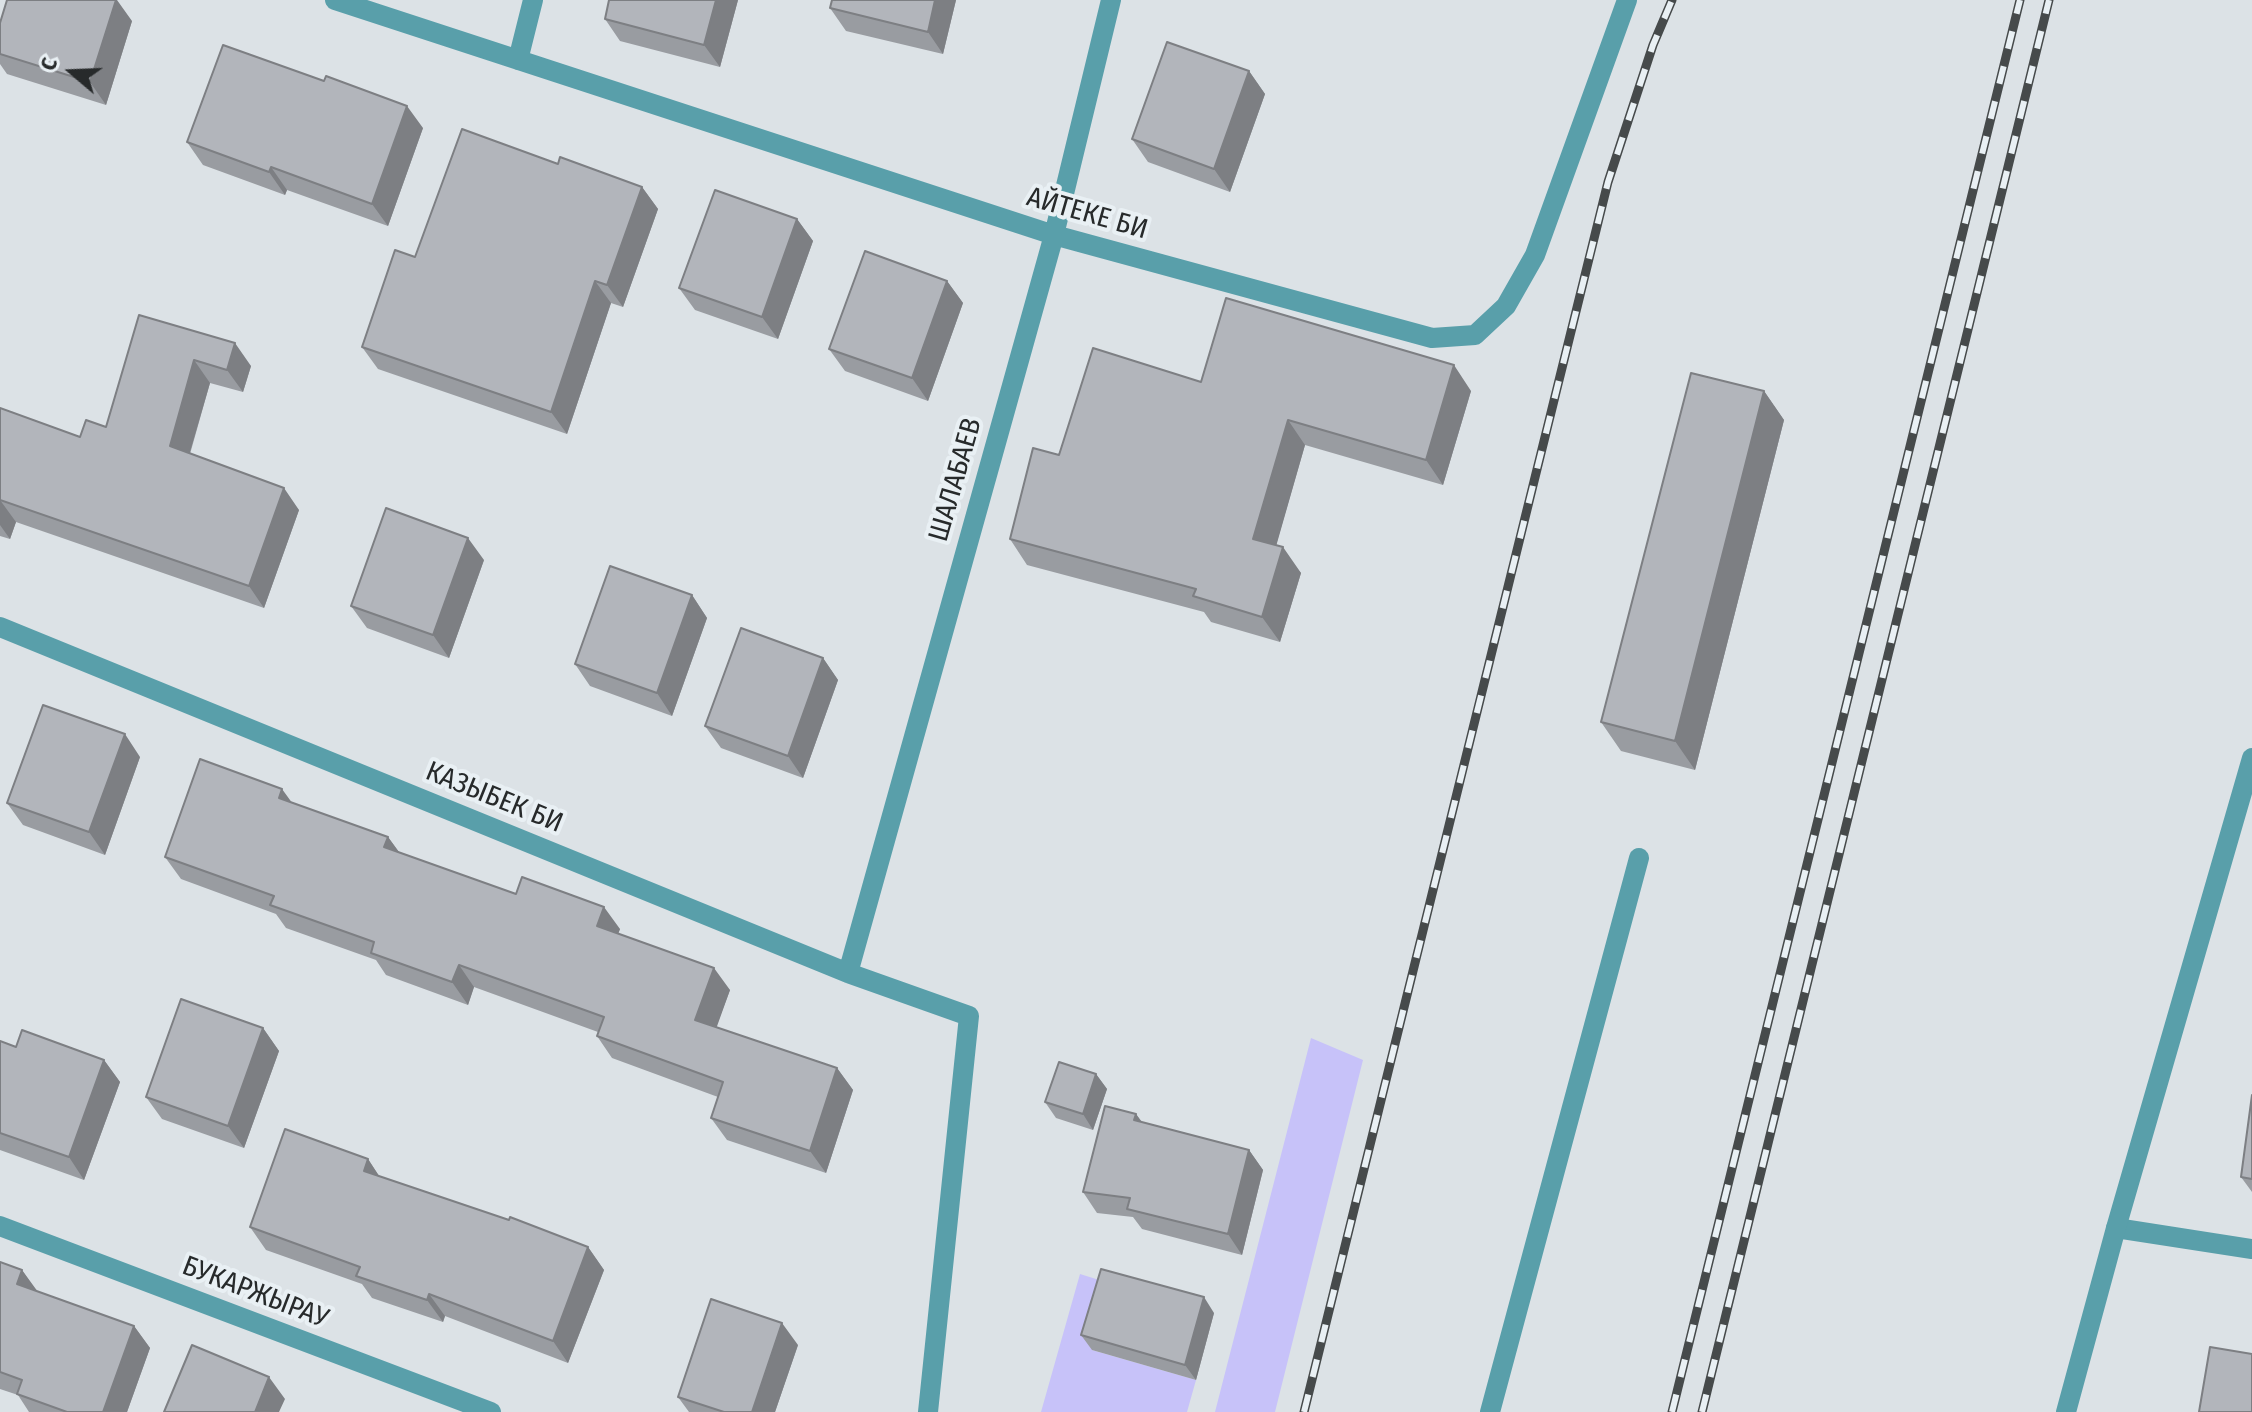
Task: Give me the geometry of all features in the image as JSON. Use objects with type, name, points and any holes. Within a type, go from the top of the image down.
[{"type":"street","name":"АЙТЕКЕ БИ","points":[[335,0],[1054,235],[1432,338],[1475,335],[1506,306],[1535,255],[1627,0]]},
{"type":"street","points":[[518,60],[533,0]]},
{"type":"street","name":"ШАЛАБАЕВ","points":[[848,973],[1054,235],[1111,0]]},
{"type":"street","name":"КАЗЫБЕК БИ","points":[[0,627],[848,973],[969,1016],[928,1412]]},
{"type":"street","points":[[2066,1412],[2252,758]]},
{"type":"street","points":[[1490,1412],[1639,858]]},
{"type":"street","name":"БУКАРЖЫРАУ","points":[[0,1226],[491,1412]]},
{"type":"street","points":[[2116,1228],[2252,1249]]},
{"type":"shaded area","points":[[1311,1038],[1363,1060],[1275,1412],[1215,1412]]},
{"type":"shaded area","points":[[1080,1274],[1112,1284],[1092,1350],[1196,1380],[1187,1412],[1041,1412]]},
{"type":"building","points":[[7,0],[116,0],[90,82],[0,54],[0,23]]},
{"type":"building","points":[[609,0],[716,0],[704,45],[605,19]]},
{"type":"building","points":[[832,0],[935,0],[928,32],[830,8]]},
{"type":"building","points":[[1167,42],[1249,71],[1214,169],[1132,139]]},
{"type":"building","points":[[223,45],[324,81],[326,76],[407,106],[372,204],[271,167],[269,172],[187,142]]},
{"type":"building","points":[[462,129],[558,164],[560,157],[642,187],[607,285],[595,281],[551,412],[362,347],[395,250],[415,257]]},
{"type":"building","points":[[715,190],[797,219],[762,317],[679,288]]},
{"type":"building","points":[[865,251],[947,281],[912,378],[829,349]]},
{"type":"building","points":[[1226,298],[1454,365],[1426,460],[1288,420],[1253,539],[1283,547],[1262,617],[1193,596],[1196,589],[1010,539],[1033,448],[1059,455],[1093,348],[1201,382]]},
{"type":"building","points":[[139,315],[235,343],[227,370],[194,360],[170,446],[284,488],[249,586],[0,500],[0,408],[80,437],[86,420],[106,427]]},
{"type":"building","points":[[1691,373],[1764,391],[1675,741],[1601,722]]},
{"type":"building","points":[[386,508],[468,538],[433,635],[351,606]]},
{"type":"building","points":[[610,566],[692,595],[657,693],[575,664]]},
{"type":"building","points":[[741,628],[823,658],[788,756],[705,726]]},
{"type":"building","points":[[43,705],[125,734],[89,832],[7,803]]},
{"type":"building","points":[[200,759],[282,789],[279,798],[388,837],[384,847],[516,894],[522,877],[604,907],[597,926],[714,968],[695,1020],[837,1068],[810,1151],[711,1118],[723,1082],[597,1036],[604,1017],[459,965],[452,982],[371,953],[374,942],[270,905],[274,896],[165,857]]},
{"type":"building","points":[[181,999],[263,1028],[228,1126],[146,1097]]},
{"type":"building","points":[[22,1030],[104,1060],[69,1157],[0,1133],[0,1041],[16,1047]]},
{"type":"building","points":[[1059,1062],[1096,1074],[1083,1114],[1045,1102]]},
{"type":"building","points":[[2252,1095],[2252,1179],[2241,1177]]},
{"type":"building","points":[[1105,1106],[1136,1114],[1134,1120],[1249,1150],[1228,1234],[1127,1209],[1130,1198],[1083,1192]]},
{"type":"building","points":[[285,1129],[368,1159],[364,1171],[509,1220],[510,1217],[588,1247],[553,1341],[429,1294],[427,1300],[356,1276],[360,1267],[250,1227]]},
{"type":"building","points":[[0,1262],[22,1270],[17,1284],[134,1326],[103,1412],[67,1412],[17,1394],[22,1380],[0,1372]]},
{"type":"building","points":[[1101,1269],[1204,1297],[1185,1365],[1081,1335]]},
{"type":"building","points":[[711,1299],[782,1323],[752,1412],[724,1412],[678,1397]]},
{"type":"building","points":[[192,1345],[269,1377],[255,1412],[164,1412]]},
{"type":"building","points":[[2210,1347],[2252,1354],[2252,1412],[2199,1412]]},
{"type":"railway","points":[[1304,1412],[1608,182],[1653,45],[1672,0]]},
{"type":"railway","points":[[1672,1412],[2020,0]]},
{"type":"railway","points":[[1702,1412],[2049,0]]}]
